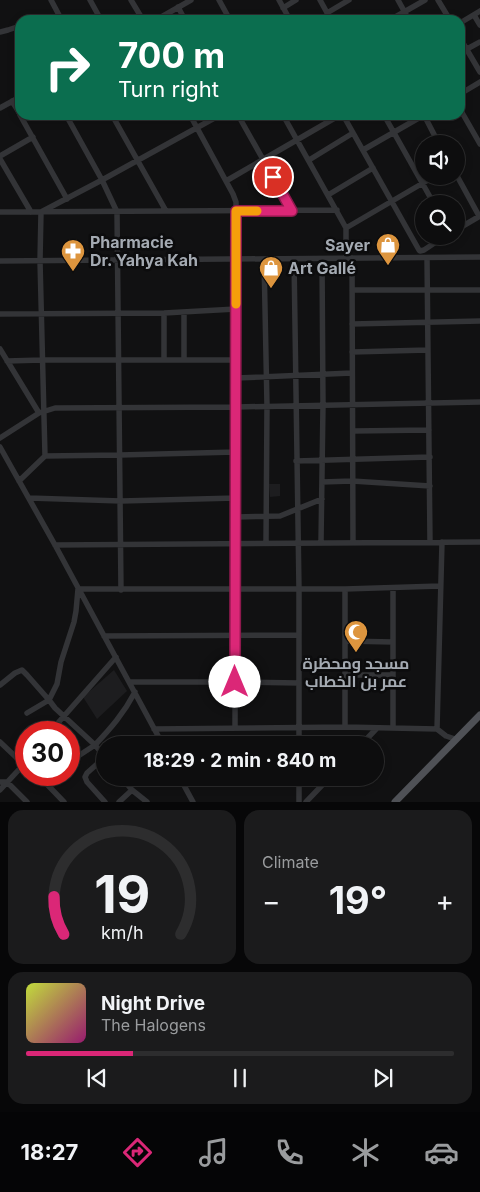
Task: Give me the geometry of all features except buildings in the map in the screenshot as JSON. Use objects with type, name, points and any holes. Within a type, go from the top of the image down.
[{"type":"main road","points":[[398,800],[480,715]]},
{"type":"street","points":[[50,0],[59,15]]},
{"type":"street","points":[[90,0],[98,15]]},
{"type":"street","points":[[132,0],[140,15]]},
{"type":"street","points":[[164,15],[191,0]]},
{"type":"street","points":[[219,0],[227,15]]},
{"type":"street","points":[[279,0],[287,15]]},
{"type":"street","points":[[283,8],[296,0]]},
{"type":"street","points":[[320,0],[328,15]]},
{"type":"street","points":[[327,12],[349,0]]},
{"type":"street","points":[[398,0],[406,15]]},
{"type":"street","points":[[399,15],[426,0]]},
{"type":"street","points":[[438,0],[447,15]]},
{"type":"street","points":[[178,7],[182,15]]},
{"type":"street","points":[[465,20],[480,11]]},
{"type":"street","points":[[474,15],[480,25]]},
{"type":"street","points":[[0,32],[15,28]]},
{"type":"street","points":[[467,49],[480,42]]},
{"type":"street","points":[[465,46],[480,72]]},
{"type":"street","points":[[465,91],[480,82]]},
{"type":"street","points":[[0,108],[15,100]]},
{"type":"street","points":[[12,101],[15,106]]},
{"type":"street","points":[[465,118],[480,144]]},
{"type":"street","points":[[23,120],[67,199]]},
{"type":"street","points":[[69,120],[118,212],[121,590]]},
{"type":"street","points":[[115,120],[166,211]]},
{"type":"street","points":[[193,120],[236,202],[235,728]]},
{"type":"street","points":[[42,212],[211,120]]},
{"type":"street","points":[[241,120],[292,211]]},
{"type":"street","points":[[286,120],[346,228],[352,290],[353,543]]},
{"type":"street","points":[[226,181],[333,120]]},
{"type":"street","points":[[345,120],[415,242]]},
{"type":"street","points":[[387,120],[415,171]]},
{"type":"street","points":[[363,150],[415,120]]},
{"type":"street","points":[[427,120],[434,135]]},
{"type":"street","points":[[309,160],[353,133]]},
{"type":"street","points":[[31,212],[0,157],[32,137]]},
{"type":"street","points":[[328,195],[372,168]]},
{"type":"street","points":[[346,228],[420,185]]},
{"type":"street","points":[[462,185],[480,216],[465,225]]},
{"type":"street","points":[[0,212],[337,210]]},
{"type":"street","points":[[42,212],[40,261],[41,412],[45,456]]},
{"type":"street","points":[[417,245],[420,251],[432,245]]},
{"type":"street","points":[[427,258],[430,542]]},
{"type":"street","points":[[0,261],[480,258]]},
{"type":"street","points":[[264,259],[267,376],[266,543]]},
{"type":"street","points":[[294,259],[299,736]]},
{"type":"street","points":[[321,542],[323,405],[322,259]]},
{"type":"street","points":[[352,290],[480,290]]},
{"type":"street","points":[[0,314],[164,313],[236,309]]},
{"type":"street","points":[[184,312],[184,360]]},
{"type":"street","points":[[164,313],[164,360]]},
{"type":"street","points":[[352,324],[480,321]]},
{"type":"street","points":[[0,349],[41,412]]},
{"type":"street","points":[[352,352],[428,350]]},
{"type":"street","points":[[7,361],[236,360]]},
{"type":"street","points":[[236,378],[352,373]]},
{"type":"street","points":[[0,438],[41,412],[55,408],[236,407],[480,402]]},
{"type":"street","points":[[353,431],[430,430]]},
{"type":"street","points":[[1,451],[55,545],[158,736]]},
{"type":"street","points":[[19,480],[45,456],[236,452]]},
{"type":"street","points":[[296,461],[430,457]]},
{"type":"street","points":[[322,482],[352,481],[430,486]]},
{"type":"street","points":[[29,498],[121,502],[236,498]]},
{"type":"street","points":[[236,517],[280,516],[322,499]]},
{"type":"street","points":[[437,729],[442,542]]},
{"type":"street","points":[[55,545],[480,542]]},
{"type":"street","points":[[78,589],[345,589],[440,586]]},
{"type":"street","points":[[393,588],[393,728]]},
{"type":"street","points":[[27,713],[49,700],[58,684],[61,662],[74,622],[78,589]]},
{"type":"street","points":[[345,589],[345,727]]},
{"type":"street","points":[[104,636],[299,635]]},
{"type":"street","points":[[345,642],[393,642]]},
{"type":"street","points":[[59,721],[116,657]]},
{"type":"street","points":[[0,685],[22,670],[55,708],[95,744]]},
{"type":"street","points":[[345,675],[393,676]]},
{"type":"street","points":[[130,682],[299,683]]},
{"type":"street","points":[[80,754],[95,744],[113,726],[127,708],[135,692]]},
{"type":"street","points":[[154,729],[345,727],[437,729],[446,736],[456,739]]},
{"type":"street","points":[[369,736],[377,728]]},
{"type":"street","points":[[0,742],[15,756]]},
{"type":"street","points":[[96,765],[87,773],[85,778],[95,793],[105,802]]},
{"type":"street","points":[[0,790],[3,782],[15,772]]},
{"type":"street","points":[[3,782],[27,802]]},
{"type":"street","points":[[49,786],[64,802]]},
{"type":"street","points":[[129,786],[148,802]]},
{"type":"street","points":[[184,786],[193,802]]},
{"type":"street","points":[[299,786],[300,802]]},
{"type":"street","points":[[306,802],[321,786]]},
{"type":"street","points":[[118,802],[132,790]]},
{"type":"shaded area","points":[[269,484],[280,484],[280,496],[270,497]]},
{"type":"shaded area","points":[[114,670],[127,691],[97,719],[83,697]]},
{"type":"slow traffic","points":[[236,304],[236,211],[257,211]]},
{"type":"place","name":"Sayer","points":[[388,266]]},
{"type":"place","name":"Pharmacie Dr. Yahya Kah","points":[[73,272]]},
{"type":"place","name":"Art Gallé","points":[[271,289]]},
{"type":"place","name":"مسجد ومحظرة عمر بن الخطاب","points":[[356,653]]},
{"type":"route","points":[[235,682],[236,211],[292,211],[273,177]]}]
